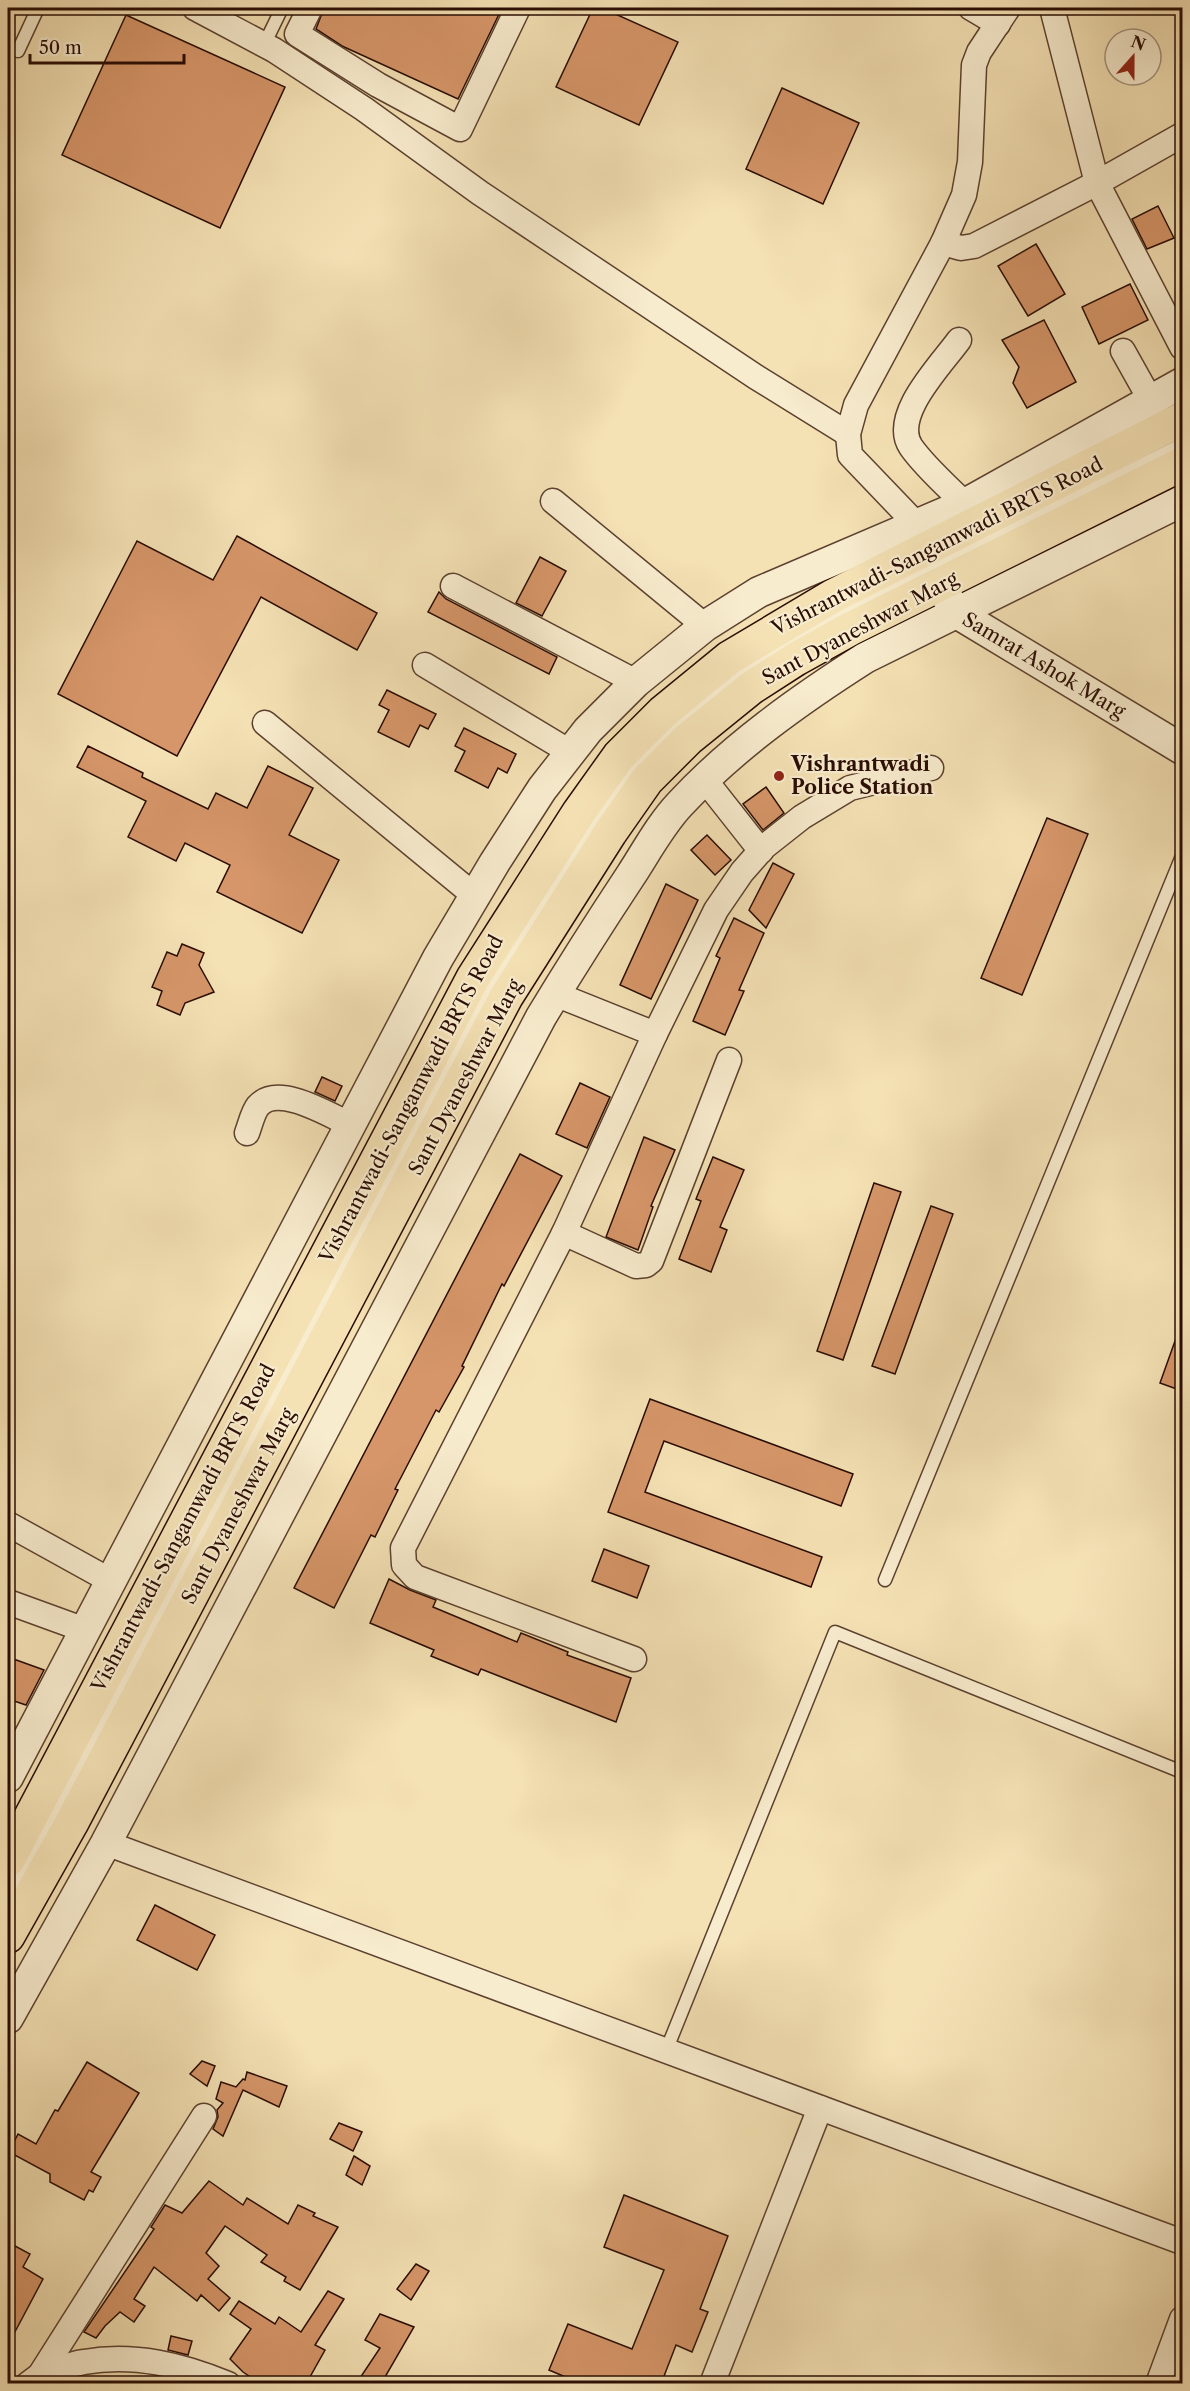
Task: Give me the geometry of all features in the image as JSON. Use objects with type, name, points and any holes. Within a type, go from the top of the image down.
[{"type":"main road","name":"Sant Dyaneshwar Marg","points":[[8,1936],[71,1824],[506,997],[610,833],[647,780],[688,739],[751,688],[841,634],[933,568],[1182,419]]},
{"type":"main road","name":"Sant Dyaneshwar Marg","points":[[8,1860],[473,978],[585,803],[619,756],[663,712],[729,658],[833,596],[933,568],[1182,464]]},
{"type":"street","points":[[195,8],[264,45],[364,109],[480,193],[756,377],[848,434]]},
{"type":"street","points":[[310,8],[297,34],[378,85],[460,129],[518,8]]},
{"type":"street","points":[[933,568],[850,455],[848,434],[856,405],[943,243],[964,195],[969,177],[974,65],[979,52],[1003,16],[971,8]]},
{"type":"street","points":[[1052,8],[1097,183],[1182,347]]},
{"type":"street","points":[[364,109],[378,85]]},
{"type":"street","points":[[943,243],[961,248],[974,246],[1097,183],[1182,135]]},
{"type":"street","points":[[959,340],[914,400],[905,422],[910,446],[965,504]]},
{"type":"street","points":[[1124,351],[1151,401]]},
{"type":"street","points":[[8,2018],[106,1843],[535,1027],[643,856],[678,806],[705,780],[815,689],[865,658],[933,568],[965,504],[1182,383]]},
{"type":"street","points":[[553,501],[705,626]]},
{"type":"street","points":[[8,1777],[438,958],[542,789],[588,730],[636,682],[705,626],[759,592],[824,563],[933,568],[1182,501]]},
{"type":"street","name":"Samrat Ashok Marg","points":[[933,568],[1182,749]]},
{"type":"street","points":[[453,585],[636,682]]},
{"type":"street","points":[[425,665],[570,752]]},
{"type":"street","points":[[265,723],[475,896]]},
{"type":"street","points":[[633,1659],[415,1577],[404,1565],[403,1548],[564,1233],[655,1034],[716,910],[742,872],[761,851],[802,817],[850,788],[931,768]]},
{"type":"street","points":[[705,780],[761,851]]},
{"type":"street","points":[[555,994],[655,1034]]},
{"type":"street","points":[[564,1233],[636,1266],[646,1265],[651,1261],[729,1060]]},
{"type":"street","points":[[247,1133],[257,1107],[265,1101],[276,1098],[293,1098],[351,1125]]},
{"type":"street","points":[[8,1524],[111,1581]]},
{"type":"street","points":[[8,1602],[85,1630]]},
{"type":"street","points":[[106,1843],[1182,2242]]},
{"type":"street","points":[[712,2384],[820,2108]]},
{"type":"street","points":[[34,2379],[204,2116]]},
{"type":"street","points":[[1158,2384],[1182,2319]]},
{"type":"street","points":[[34,2379],[84,2362],[135,2359],[190,2368],[228,2384]]},
{"type":"lane","points":[[18,51],[38,8]]},
{"type":"lane","points":[[264,45],[282,8]]},
{"type":"lane","name":"Vishrantwadi-Sangamwadi BRTS Road","points":[[8,1898],[54,1815],[489,988],[594,823],[633,768],[676,725],[740,673],[842,613],[1182,444]]},
{"type":"lane","points":[[885,1580],[1182,856]]},
{"type":"lane","points":[[666,2051],[835,1632],[1182,1772]]},
{"type":"building","points":[[324,8],[502,8],[458,99],[342,46],[316,29]]},
{"type":"building","points":[[593,8],[602,8],[678,42],[639,125],[556,87]]},
{"type":"building","points":[[126,15],[285,87],[220,228],[62,155]]},
{"type":"building","points":[[782,88],[859,123],[823,204],[746,169]]},
{"type":"building","points":[[1158,206],[1174,238],[1147,249],[1132,219]]},
{"type":"building","points":[[1036,244],[1065,294],[1028,316],[998,266]]},
{"type":"building","points":[[1130,284],[1148,320],[1099,344],[1082,307]]},
{"type":"building","points":[[1044,320],[1076,382],[1027,408],[1013,383],[1019,367],[1002,340]]},
{"type":"building","points":[[237,536],[377,613],[357,650],[261,597],[177,756],[58,694],[137,541],[213,580]]},
{"type":"building","points":[[540,557],[566,571],[542,616],[516,603]]},
{"type":"building","points":[[439,592],[446,599],[557,657],[549,674],[428,612]]},
{"type":"building","points":[[387,690],[436,714],[428,729],[420,725],[409,747],[378,732],[389,710],[379,705]]},
{"type":"building","points":[[464,728],[516,754],[507,773],[498,768],[488,788],[455,771],[465,751],[455,746]]},
{"type":"building","points":[[88,746],[143,773],[142,777],[208,809],[216,793],[247,808],[268,766],[313,788],[289,835],[339,860],[302,933],[217,892],[230,865],[185,843],[176,861],[128,837],[146,801],[77,767]]},
{"type":"building","points":[[766,787],[784,813],[763,830],[743,804]]},
{"type":"building","points":[[1047,818],[1088,834],[1022,995],[981,978]]},
{"type":"building","points":[[707,835],[731,860],[715,875],[691,850]]},
{"type":"building","points":[[773,863],[794,874],[766,928],[749,910]]},
{"type":"building","points":[[666,884],[698,900],[651,999],[620,985]]},
{"type":"building","points":[[734,918],[764,933],[739,990],[744,991],[725,1035],[693,1021],[720,958],[716,956]]},
{"type":"building","points":[[182,944],[204,953],[199,965],[214,992],[185,1003],[180,1015],[157,1005],[162,991],[152,987],[167,952],[177,956]]},
{"type":"building","points":[[322,1077],[342,1086],[335,1101],[315,1092]]},
{"type":"building","points":[[580,1083],[610,1097],[587,1148],[556,1134]]},
{"type":"building","points":[[644,1137],[675,1150],[651,1206],[653,1207],[638,1250],[606,1237]]},
{"type":"building","points":[[520,1154],[562,1176],[504,1286],[502,1284],[462,1366],[464,1367],[439,1412],[436,1410],[395,1489],[398,1490],[375,1537],[371,1535],[334,1608],[294,1588]]},
{"type":"building","points":[[713,1157],[744,1170],[720,1227],[727,1230],[711,1272],[679,1259],[701,1201],[696,1199]]},
{"type":"building","points":[[874,1183],[901,1192],[843,1360],[817,1351]]},
{"type":"building","points":[[931,1206],[953,1214],[895,1374],[872,1366]]},
{"type":"building","points":[[1180,1327],[1182,1327],[1182,1391],[1160,1383]]},
{"type":"building","points":[[650,1399],[853,1474],[841,1506],[664,1441],[645,1492],[822,1557],[811,1587],[608,1512]]},
{"type":"building","points":[[604,1549],[649,1566],[637,1598],[592,1581]]},
{"type":"building","points":[[389,1579],[436,1600],[433,1607],[517,1642],[521,1633],[568,1652],[567,1655],[631,1678],[616,1722],[481,1669],[478,1675],[431,1656],[434,1650],[370,1623]]},
{"type":"building","points":[[8,1657],[44,1670],[26,1705],[8,1699]]},
{"type":"building","points":[[155,1905],[215,1935],[197,1970],[137,1940]]},
{"type":"building","points":[[202,2061],[215,2066],[207,2086],[190,2074]]},
{"type":"building","points":[[87,2062],[139,2093],[91,2172],[101,2177],[93,2192],[89,2190],[84,2200],[50,2182],[50,2174],[9,2152],[18,2134],[36,2144],[55,2110],[58,2111]]},
{"type":"building","points":[[247,2072],[287,2086],[279,2107],[243,2090],[223,2136],[213,2129],[218,2117],[217,2110],[223,2103],[216,2099],[221,2082],[236,2087],[243,2079],[245,2080]]},
{"type":"building","points":[[339,2123],[362,2132],[353,2151],[330,2139]]},
{"type":"building","points":[[354,2156],[370,2166],[362,2185],[346,2175]]},
{"type":"building","points":[[209,2181],[243,2205],[247,2198],[288,2224],[298,2205],[315,2213],[313,2216],[338,2227],[300,2290],[284,2281],[286,2277],[261,2262],[267,2255],[225,2226],[206,2253],[219,2266],[208,2279],[230,2298],[219,2311],[201,2295],[197,2301],[154,2267],[134,2299],[145,2306],[134,2322],[120,2312],[96,2338],[84,2332],[154,2229],[151,2227],[165,2205],[182,2213]]},
{"type":"building","points":[[624,2195],[728,2236],[700,2309],[708,2312],[692,2352],[676,2345],[661,2384],[582,2384],[549,2370],[568,2324],[632,2349],[664,2270],[604,2247]]},
{"type":"building","points":[[15,2246],[30,2254],[23,2267],[43,2279],[8,2345],[8,2259]]},
{"type":"building","points":[[416,2264],[429,2271],[411,2300],[397,2289]]},
{"type":"building","points":[[328,2291],[344,2299],[315,2345],[325,2350],[306,2384],[261,2384],[243,2372],[230,2359],[251,2329],[230,2314],[239,2301],[275,2324],[279,2317],[301,2332]]},
{"type":"building","points":[[380,2314],[414,2327],[381,2384],[356,2384],[380,2348],[365,2340]]},
{"type":"building","points":[[171,2336],[192,2341],[188,2355],[168,2350]]},
{"type":"place","name":"Vishrantwadi Police Station","points":[[779,776]]}]
